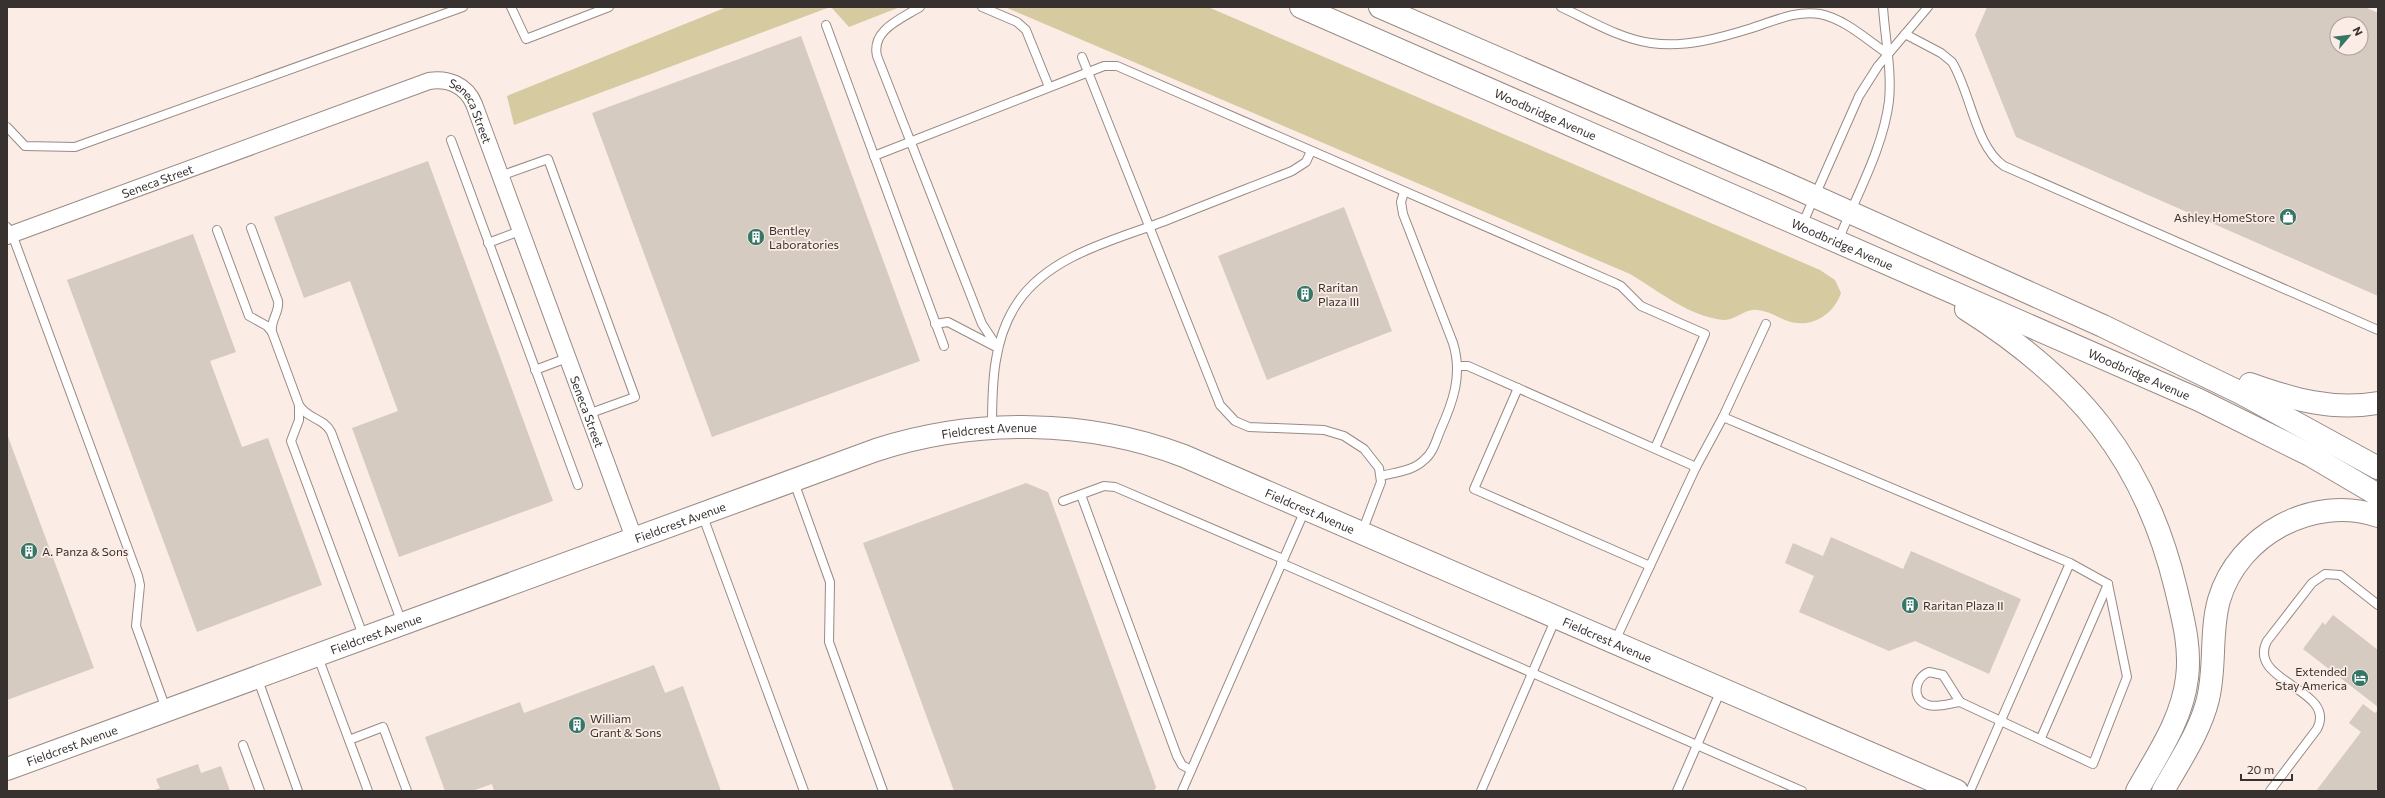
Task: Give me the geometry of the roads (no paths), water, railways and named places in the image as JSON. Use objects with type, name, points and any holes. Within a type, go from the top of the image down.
[{"type":"main road","name":"Woodbridge Avenue","points":[[1301,7],[2227,412],[2310,455],[2378,495]]},
{"type":"main road","points":[[1380,7],[1815,197],[2103,326],[2241,393],[2378,468]]},
{"type":"main road","points":[[1873,256],[1944,295],[2009,337],[2039,360],[2069,389],[2101,426],[2124,459],[2141,490],[2157,526],[2169,563],[2188,640],[2188,667],[2184,693],[2176,719],[2137,791]]},
{"type":"main road","points":[[2103,326],[2286,397],[2329,406],[2378,403]]},
{"type":"main road","name":"Fieldcrest Avenue","points":[[7,769],[634,538],[905,441],[951,432],[992,428],[1045,428],[1076,430],[1151,445],[1195,461],[1957,791]]},
{"type":"main road","points":[[2163,791],[2204,713],[2212,672],[2218,601],[2227,578],[2241,557],[2268,532],[2300,517],[2335,511],[2361,512],[2378,516]]},
{"type":"street","name":"Seneca Street","points":[[9,232],[436,80],[456,84],[471,98],[634,538]]},
{"type":"lane","points":[[7,127],[24,146],[75,147],[463,7]]},
{"type":"lane","points":[[511,7],[526,38],[609,7]]},
{"type":"lane","points":[[920,7],[885,29],[877,38],[875,44],[877,56],[982,324],[998,348]]},
{"type":"lane","points":[[982,7],[1017,22],[1026,30],[1049,87]]},
{"type":"lane","points":[[1561,7],[1629,38],[1651,43],[1673,44],[1723,37],[1792,15],[1821,14],[1849,27],[1888,54]]},
{"type":"lane","points":[[1838,241],[1877,146],[1886,116],[1889,91],[1888,54],[1883,7]]},
{"type":"lane","points":[[1802,225],[1859,96],[1888,54],[1928,7]]},
{"type":"lane","points":[[826,26],[944,346]]},
{"type":"lane","points":[[1905,34],[1941,53],[1952,62],[1986,146],[1997,161],[2004,166],[2340,312],[2378,330]]},
{"type":"lane","points":[[1082,57],[1213,393],[1224,411],[1235,421],[1249,427],[1313,428],[1344,436],[1371,455],[1381,476],[1380,488],[1361,533]]},
{"type":"lane","points":[[874,156],[1088,72],[1112,65],[1621,286],[1641,306],[1704,334],[1655,448]]},
{"type":"lane","points":[[450,140],[578,485]]},
{"type":"lane","points":[[992,428],[992,390],[998,348],[1013,310],[1026,292],[1040,279],[1076,256],[1292,171],[1306,162],[1311,151]]},
{"type":"lane","points":[[500,176],[548,159],[635,397],[588,414]]},
{"type":"lane","points":[[1381,476],[1418,465],[1432,451],[1454,398],[1457,366],[1453,343],[1403,214],[1401,202],[1404,192]]},
{"type":"lane","points":[[251,228],[278,301],[278,309],[271,323],[272,332],[299,405],[305,414],[327,425],[331,432],[402,624]]},
{"type":"lane","points":[[217,230],[247,312],[252,319],[267,326],[272,332]]},
{"type":"lane","points":[[488,243],[520,231]]},
{"type":"lane","points":[[9,232],[138,576],[140,586],[136,626],[166,710]]},
{"type":"lane","points":[[936,324],[948,322],[998,348]]},
{"type":"lane","points":[[1614,643],[1696,467],[1723,417],[1766,324]]},
{"type":"lane","points":[[535,370],[567,358]]},
{"type":"lane","points":[[1457,366],[1468,366],[1696,467]]},
{"type":"lane","points":[[1518,388],[1474,489],[1650,566]]},
{"type":"lane","points":[[299,405],[299,420],[291,441],[364,638]]},
{"type":"lane","points":[[1723,417],[2070,563],[2108,584],[2127,677],[2093,764],[2041,738],[1960,702],[1933,706],[1925,704],[1916,693],[1917,682],[1921,676],[1929,672],[1940,673],[1947,680],[1960,702]]},
{"type":"lane","points":[[793,480],[830,582],[829,642],[883,791]]},
{"type":"lane","points":[[1063,501],[1104,486],[1122,488],[1532,673],[1802,791]]},
{"type":"lane","points":[[1080,495],[1177,756],[1182,765],[1191,770]]},
{"type":"lane","points":[[1182,791],[1305,509]]},
{"type":"lane","points":[[702,514],[804,791]]},
{"type":"lane","points":[[1970,791],[2070,563]]},
{"type":"lane","points":[[2270,791],[2317,729],[2320,718],[2314,703],[2268,666],[2264,651],[2267,641],[2312,583],[2324,574],[2340,575],[2378,604]]},
{"type":"lane","points":[[2041,738],[2108,584]]},
{"type":"lane","points":[[1481,791],[1556,618]]},
{"type":"lane","points":[[317,655],[368,791]]},
{"type":"lane","points":[[257,677],[298,791]]},
{"type":"lane","points":[[1677,791],[1721,690]]},
{"type":"lane","points":[[349,740],[384,727],[407,791]]},
{"type":"lane","points":[[243,746],[260,791]]},
{"type":"place","name":"Ashley HomeStore","points":[[2288,217]]},
{"type":"place","name":"Bentley Laboratories","points":[[756,237]]},
{"type":"place","name":"Raritan Plaza III","points":[[1305,294]]},
{"type":"place","name":"A. Panza & Sons","points":[[29,551]]},
{"type":"place","name":"Raritan Plaza II","points":[[1910,605]]},
{"type":"place","name":"Extended Stay America","points":[[2360,678]]},
{"type":"place","name":"William Grant & Sons","points":[[577,725]]}]
